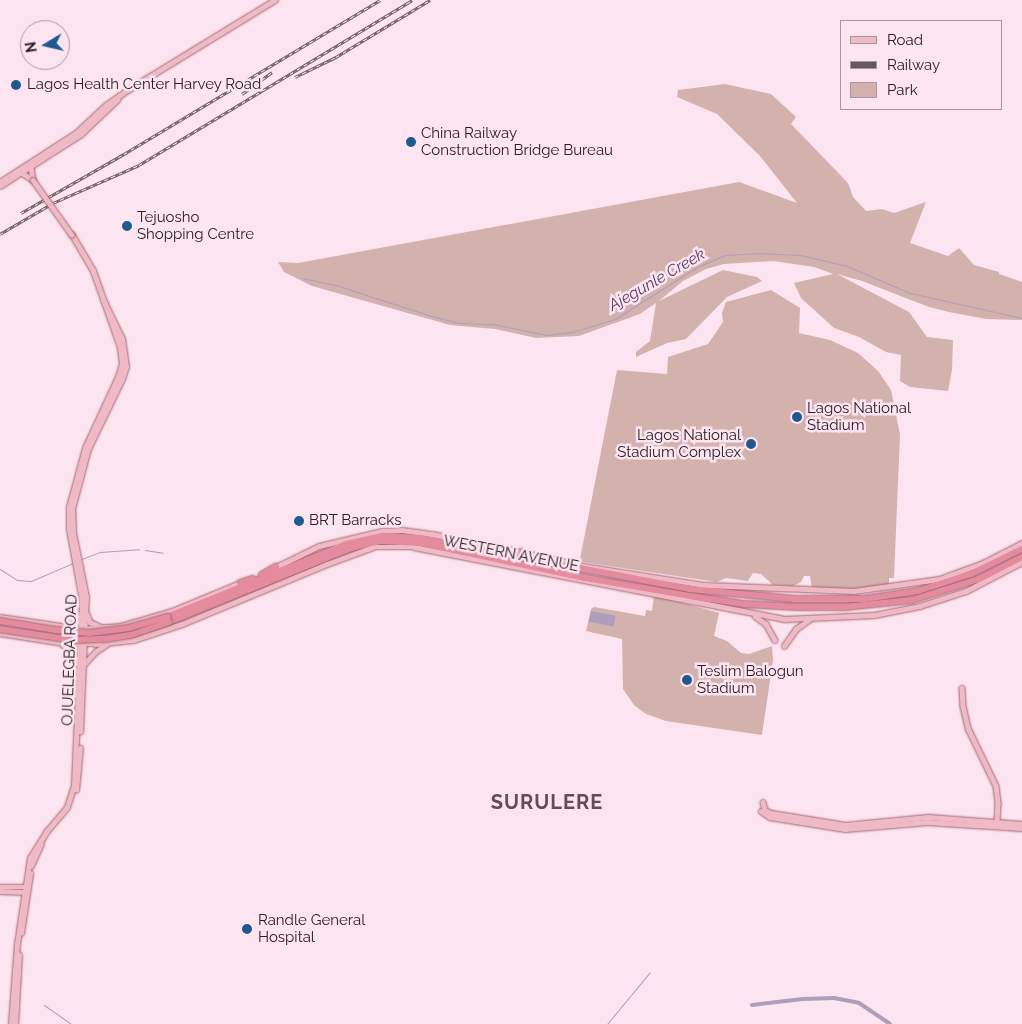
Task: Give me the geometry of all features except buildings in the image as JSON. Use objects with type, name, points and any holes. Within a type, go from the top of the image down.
[{"type":"highway","name":"WESTERN AVENUE","points":[[0,629],[57,638],[105,639],[131,635],[277,570],[353,542],[383,536],[421,538],[522,555],[690,589],[764,598],[866,602],[954,580],[1022,549]]},
{"type":"highway","name":"WESTERN AVENUE","points":[[0,621],[89,633],[129,628],[168,619],[234,599],[273,584],[351,548],[381,541],[421,543],[586,580],[627,587],[744,604],[797,607],[912,600],[958,587],[1022,557]]},
{"type":"highway","points":[[522,555],[566,564]]},
{"type":"highway","points":[[241,585],[277,570]]},
{"type":"highway","points":[[586,580],[627,587]]},
{"type":"highway","points":[[234,599],[273,584]]},
{"type":"main road","points":[[0,182],[76,133],[106,106],[129,89],[275,0]]},
{"type":"main road","points":[[0,186],[92,126],[129,89]]},
{"type":"main road","points":[[31,167],[33,180]]},
{"type":"main road","points":[[22,173],[33,180]]},
{"type":"main road","name":"OJUELEGBA ROAD","points":[[33,180],[72,235],[92,271],[120,347],[122,364],[118,377],[84,448],[75,479],[68,518],[84,606],[84,664],[78,737]]},
{"type":"main road","name":"WESTERN AVENUE","points":[[566,564],[705,584],[777,590],[854,591],[939,579],[983,563],[1022,543]]},
{"type":"main road","name":"WESTERN AVENUE","points":[[627,587],[752,614],[784,619],[812,619],[874,615],[920,606],[966,591],[1022,562]]},
{"type":"main road","name":"WESTERN AVENUE","points":[[0,617],[60,627],[104,628],[136,623],[241,585]]},
{"type":"main road","name":"WESTERN AVENUE","points":[[0,633],[60,643],[109,643],[152,635],[234,599]]},
{"type":"main road","points":[[60,627],[77,622],[84,606]]},
{"type":"main road","points":[[84,606],[90,622],[104,628]]},
{"type":"main road","points":[[752,614],[764,621],[775,640]]},
{"type":"main road","points":[[784,646],[796,629],[812,619]]},
{"type":"main road","points":[[60,643],[76,656],[80,673]]},
{"type":"main road","points":[[84,664],[95,652],[109,643]]},
{"type":"main road","name":"OJUELEGBA ROAD","points":[[78,737],[83,644]]},
{"type":"main road","points":[[962,688],[963,706],[968,728],[996,786],[998,803],[996,822]]},
{"type":"main road","points":[[11,1024],[17,944],[26,889],[32,866],[42,843],[72,802],[79,777],[78,737]]},
{"type":"main road","points":[[763,802],[764,809],[770,813],[845,825],[928,817],[1022,824]]},
{"type":"main road","points":[[761,811],[770,817],[845,829],[927,822],[1022,828]]},
{"type":"main road","points":[[0,889],[26,889]]},
{"type":"main road","points":[[15,1024],[19,952],[26,889]]},
{"type":"green space","points":[[725,84],[771,94],[796,117],[791,124],[848,183],[853,197],[866,211],[882,209],[894,213],[926,202],[910,243],[948,256],[959,248],[974,265],[999,272],[999,274],[1022,282],[1022,320],[986,319],[929,307],[862,281],[837,274],[909,312],[927,337],[953,340],[952,370],[948,391],[910,387],[900,381],[901,355],[886,352],[859,337],[834,328],[801,298],[794,283],[833,274],[814,267],[774,261],[724,264],[706,269],[683,281],[659,301],[723,270],[757,277],[762,281],[727,297],[686,339],[667,343],[636,357],[636,352],[650,341],[656,303],[640,314],[579,336],[536,338],[495,329],[450,325],[312,286],[284,272],[278,262],[298,263],[739,182],[797,203],[760,156],[717,114],[677,97],[678,90]]},
{"type":"green space","name":"Lagos National Stadium Complex","points":[[771,290],[800,308],[799,333],[830,340],[858,353],[878,371],[891,390],[900,434],[894,578],[889,578],[889,585],[858,589],[812,589],[810,576],[804,576],[801,582],[793,586],[773,585],[761,574],[753,573],[748,581],[726,578],[717,582],[583,562],[580,559],[617,370],[667,374],[668,357],[708,344],[723,322],[722,313],[726,302]]},
{"type":"green space","points":[[654,595],[719,613],[714,636],[727,641],[741,653],[749,654],[772,646],[773,660],[762,735],[666,721],[646,714],[634,705],[623,689],[622,639],[586,631],[591,609],[594,607],[645,616],[646,610],[652,611]]},
{"type":"shaded area","points":[[591,611],[616,616],[613,627],[589,622]]},
{"type":"waterway","name":"Ajegunle Creek","points":[[302,278],[336,285],[431,316],[460,323],[493,324],[547,335],[572,332],[615,319],[697,267],[725,255],[758,253],[800,255],[847,266],[910,293],[1022,318]]},
{"type":"waterway","points":[[79,560],[100,552],[139,549]]},
{"type":"waterway","points":[[145,550],[163,553]]},
{"type":"waterway","points":[[0,569],[17,580],[31,581],[73,563]]},
{"type":"waterway","points":[[607,1024],[650,972]]},
{"type":"waterway","points":[[752,1005],[803,999],[834,998],[859,1003],[890,1024]]},
{"type":"waterway","points":[[44,1005],[71,1024]]},
{"type":"railway","points":[[21,213],[124,154],[380,0]]},
{"type":"railway","points":[[0,234],[53,203],[139,165],[412,0]]},
{"type":"railway","points":[[295,77],[336,57],[430,0]]},
{"type":"railway","points":[[242,94],[272,72]]},
{"type":"place","name":"Lagos Health Center Harvey Road","points":[[16,85]]},
{"type":"place","name":"China Railway Construction Bridge Bureau","points":[[411,142]]},
{"type":"place","name":"Tejuosho Shopping Centre","points":[[127,226]]},
{"type":"place","name":"Lagos National Stadium","points":[[797,417]]},
{"type":"place","name":"Lagos National Stadium Complex","points":[[751,444]]},
{"type":"place","name":"BRT Barracks","points":[[299,521]]},
{"type":"place","name":"Teslim Balogun Stadium","points":[[687,680]]},
{"type":"place","name":"Randle General Hospital","points":[[247,929]]},
{"type":"district","name":"SURULERE","points":[[547,802]]}]
